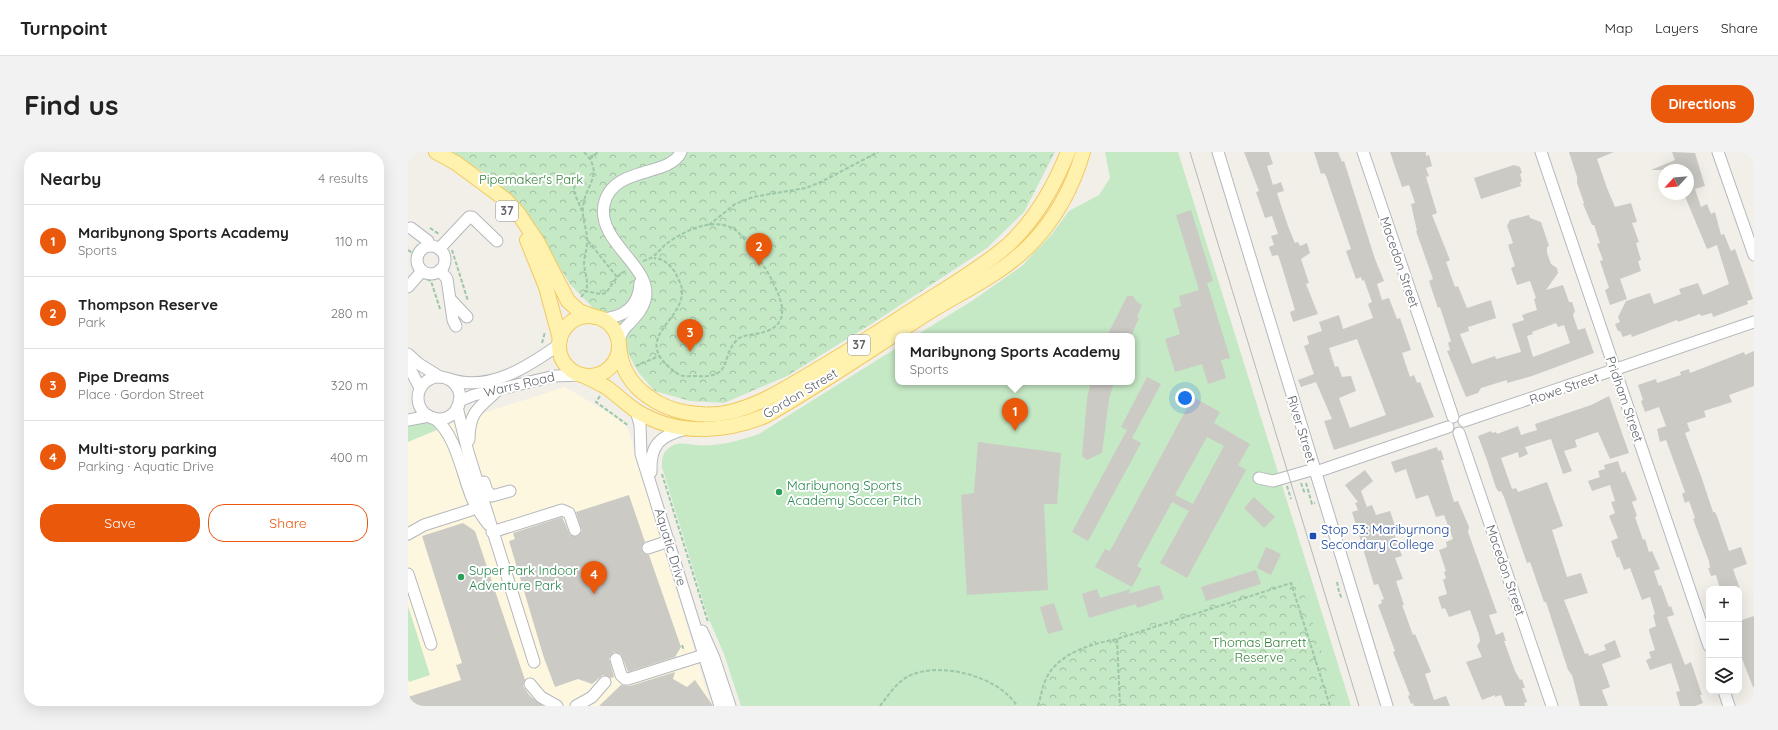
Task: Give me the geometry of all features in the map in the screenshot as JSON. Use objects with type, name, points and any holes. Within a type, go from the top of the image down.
[{"type":"main road","name":"37","points":[[436,152],[492,188],[518,213],[538,243],[563,294],[573,307],[598,318],[614,330],[619,344]]},
{"type":"main road","name":"Gordon Street","points":[[619,344],[621,362],[630,378],[645,394],[665,406],[688,412],[714,414],[728,412],[756,404],[838,358],[985,262],[1008,245],[1028,224],[1055,183],[1068,152]]},
{"type":"main road","name":"Gordon Street","points":[[897,333],[999,271],[1030,245],[1064,198],[1076,176],[1084,152]]},
{"type":"main road","name":"37","points":[[470,174],[503,206],[528,241],[546,287],[560,341],[560,351],[567,366],[582,375]]},
{"type":"main road","points":[[1055,183],[1064,177],[1076,176]]},
{"type":"main road","points":[[560,341],[563,332],[573,321],[588,317],[598,318]]},
{"type":"main road","name":"Gordon Street","points":[[582,375],[605,387],[636,411],[670,425],[707,429],[735,427],[765,416],[895,334]]},
{"type":"main road","points":[[582,375],[597,375],[608,370],[614,363],[619,344]]},
{"type":"street","points":[[619,344],[628,325],[638,314],[645,300],[645,284],[609,232],[603,213],[604,204],[612,191],[625,179],[672,162],[681,152]]},
{"type":"street","name":"River Street","points":[[1218,152],[1387,706]]},
{"type":"street","name":"Macedon Street","points":[[1363,152],[1450,422]]},
{"type":"street","name":"Pridham Street","points":[[1541,152],[1706,637]]},
{"type":"street","points":[[1718,152],[1754,255]]},
{"type":"street","points":[[411,228],[428,241],[434,247],[444,258],[444,265],[440,270],[432,274],[422,270],[418,264],[417,256],[422,249],[434,247],[458,222],[472,217],[497,241]]},
{"type":"street","points":[[598,318],[623,314],[634,306],[637,301],[640,283],[634,267]]},
{"type":"street","points":[[408,287],[422,270]]},
{"type":"street","points":[[440,270],[447,279],[451,299],[452,315],[456,326]]},
{"type":"street","points":[[451,299],[467,317]]},
{"type":"street","name":"Rowe Street","points":[[1464,422],[1754,322]]},
{"type":"street","name":"Warrs Road","points":[[443,378],[470,383],[502,377],[534,361],[560,341]]},
{"type":"street","points":[[408,354],[420,364],[457,388],[458,404],[468,452],[475,472],[480,504]]},
{"type":"street","points":[[408,365],[419,390],[419,405],[432,417],[442,423],[449,434],[494,534],[534,662]]},
{"type":"street","name":"Warrs Road","points":[[458,404],[474,395],[555,376],[582,375]]},
{"type":"street","points":[[408,400],[428,380],[443,378]]},
{"type":"street","points":[[468,452],[470,428],[474,413],[479,406],[498,390]]},
{"type":"street","points":[[408,420],[445,417],[454,411],[458,404]]},
{"type":"street","name":"Aquatic Drive","points":[[636,411],[640,425],[641,454],[651,481],[720,706]]},
{"type":"street","points":[[1259,478],[1272,481],[1315,471],[1450,422],[1459,417],[1464,422],[1464,428],[1459,433],[1453,433],[1450,422]]},
{"type":"street","name":"Aquatic Drive","points":[[651,481],[650,461],[655,447],[666,436],[690,428]]},
{"type":"street","name":"Macedon Street","points":[[1459,433],[1552,706]]},
{"type":"street","points":[[475,472],[483,481],[489,495],[495,496],[510,491]]},
{"type":"street","points":[[408,534],[424,525],[471,510],[480,504]]},
{"type":"street","points":[[494,534],[512,525],[562,510],[568,511],[575,530]]},
{"type":"street","points":[[648,548],[669,541]]},
{"type":"street","points":[[408,574],[431,644]]},
{"type":"street","name":"Aquatic Drive","points":[[692,614],[710,646],[730,706]]},
{"type":"street","points":[[616,659],[622,675],[625,679],[628,679],[704,655]]},
{"type":"street","points":[[576,706],[592,697],[605,682]]},
{"type":"street","points":[[530,684],[541,697],[557,706]]},
{"type":"street","points":[[1725,694],[1729,706]]},
{"type":"path","points":[[584,152],[594,163],[595,170],[586,195],[583,212],[583,222],[587,240],[584,263],[588,283],[586,291]]},
{"type":"path","points":[[590,159],[598,152]]},
{"type":"path","points":[[708,226],[736,204],[753,197],[806,188],[824,181],[878,152]]},
{"type":"path","points":[[575,179],[574,192],[583,212]]},
{"type":"path","points":[[587,240],[617,277],[654,258],[661,258],[670,265],[682,289],[679,304],[658,335],[656,348],[659,356],[680,375],[703,377],[714,375],[722,370],[738,339],[772,330],[780,321],[782,308],[779,294],[767,270],[746,242],[734,230],[723,225],[690,229],[667,243],[654,258]]},
{"type":"path","points":[[427,226],[437,232]]},
{"type":"path","points":[[454,256],[457,264]]},
{"type":"path","points":[[541,344],[545,338],[545,329]]},
{"type":"path","points":[[661,470],[709,625]]},
{"type":"path","points":[[1305,494],[1301,482],[1305,480],[1312,504],[1315,503]]},
{"type":"path","points":[[1038,706],[1046,679],[1058,663],[1065,657],[1078,650],[1099,642],[1117,639],[1291,583],[1330,706]]},
{"type":"path","points":[[1117,639],[1120,706]]},
{"type":"path","points":[[682,645],[684,661]]},
{"type":"path","points":[[880,706],[902,680],[916,673],[934,670],[951,670],[982,679],[1011,697],[1017,706]]},
{"type":"shaded area","points":[[565,387],[617,418],[628,429],[711,706],[408,706],[408,437]]},
{"type":"green space","name":"Pipemaker's Park","points":[[447,152],[1055,152],[1024,212],[987,248],[873,323],[787,376],[724,403],[690,401],[655,391],[638,372],[626,349],[617,322],[592,307],[570,284],[525,212],[487,174]]},
{"type":"green space","points":[[1105,152],[1178,152],[1351,706],[741,706],[724,654],[708,617],[662,467],[662,459],[665,452],[675,444],[719,444],[759,434],[895,349],[895,385],[1135,385],[1135,333],[920,333],[972,301],[1022,266],[1052,234],[1069,211],[1099,195],[1110,178]]},
{"type":"green space","points":[[427,421],[439,429],[408,442],[408,424]]},
{"type":"green space","name":"Thomas Barrett Reserve","points":[[1299,577],[1338,706],[1040,706],[1051,672],[1056,664],[1070,652],[1094,641]]},
{"type":"green space","points":[[408,606],[430,675],[409,682],[408,679]]},
{"type":"building","points":[[1244,152],[1269,152],[1273,164],[1267,166],[1273,185],[1281,182],[1284,191],[1277,193],[1295,243],[1298,242],[1300,246],[1307,243],[1310,253],[1301,259],[1309,283],[1306,284],[1318,314],[1293,322],[1290,312],[1295,310],[1282,267],[1278,255],[1272,256],[1269,247],[1274,245],[1271,236],[1278,234],[1272,216],[1265,218],[1256,192],[1259,191]]},
{"type":"building","points":[[1314,152],[1338,152],[1342,162],[1344,161],[1375,259],[1384,281],[1377,284],[1382,300],[1389,298],[1397,319],[1400,318],[1411,350],[1402,353],[1410,377],[1414,375],[1417,383],[1420,382],[1434,417],[1334,450],[1324,421],[1332,419],[1316,382],[1301,387],[1298,380],[1314,374],[1304,346],[1309,344],[1307,336],[1322,331],[1319,322],[1339,315],[1343,329],[1373,318],[1368,304],[1372,302],[1364,280],[1362,281],[1361,277],[1356,279],[1346,251],[1351,249],[1326,176],[1324,173],[1321,174]],"holes":[[[1357,339],[1386,415],[1350,428],[1339,398],[1356,391],[1351,376],[1342,377],[1338,366],[1335,367],[1329,348]]]},
{"type":"building","points":[[1390,152],[1426,152],[1426,156],[1429,155],[1432,166],[1426,168],[1429,176],[1426,177],[1437,213],[1432,215],[1450,260],[1446,262],[1455,287],[1458,286],[1467,308],[1491,300],[1496,318],[1468,327],[1469,331],[1460,334],[1472,364],[1495,356],[1496,359],[1521,352],[1512,324],[1524,320],[1522,315],[1537,310],[1534,299],[1536,298],[1530,281],[1517,285],[1511,268],[1515,266],[1508,245],[1513,243],[1507,226],[1510,220],[1529,215],[1530,218],[1541,222],[1549,246],[1547,247],[1547,253],[1551,264],[1557,268],[1558,273],[1546,290],[1563,285],[1569,302],[1572,302],[1575,311],[1573,315],[1578,330],[1585,328],[1594,353],[1532,376],[1507,383],[1507,380],[1481,388],[1478,393],[1466,397],[1447,351],[1450,350],[1448,343],[1451,341],[1440,307],[1438,308],[1429,281],[1433,279],[1416,231],[1411,204],[1415,203],[1409,185],[1402,187]],"holes":[[[1556,323],[1558,327],[1564,325],[1570,343],[1533,357],[1527,336],[1533,334],[1532,332]]]},
{"type":"building","points":[[1569,152],[1614,152],[1597,159],[1615,207],[1631,203],[1637,222],[1632,223],[1639,242],[1636,243],[1641,260],[1638,261],[1641,271],[1620,279],[1627,299],[1610,305],[1605,290],[1609,288],[1600,261],[1603,260],[1597,244],[1600,243],[1594,225],[1592,225],[1583,204],[1584,203],[1577,183],[1577,177]]},
{"type":"building","points":[[1672,152],[1695,153],[1705,186],[1695,189],[1701,207],[1707,204],[1711,214],[1715,212],[1721,235],[1724,234],[1731,251],[1735,249],[1753,299],[1747,301],[1748,304],[1713,317],[1712,313],[1701,316],[1700,314],[1678,322],[1677,320],[1632,337],[1631,334],[1623,337],[1615,324],[1620,322],[1618,317],[1626,301],[1650,293],[1654,304],[1681,294],[1679,289],[1698,283],[1703,295],[1729,284],[1717,245],[1707,249],[1686,200],[1694,200],[1694,164],[1665,164],[1675,160]]},
{"type":"building","points":[[1514,165],[1520,167],[1522,173],[1520,174],[1522,181],[1520,183],[1521,186],[1481,199],[1474,178]]},
{"type":"building","points":[[1658,167],[1658,170],[1651,170]]},
{"type":"building","points":[[1191,210],[1213,281],[1207,283],[1230,358],[1221,360],[1226,378],[1208,384],[1202,364],[1175,372],[1165,339],[1180,334],[1173,309],[1181,306],[1179,296],[1199,290],[1176,215]]},
{"type":"building","points":[[1127,296],[1133,296],[1137,302],[1142,305],[1137,317],[1139,318],[1132,333],[1108,333]]},
{"type":"building","points":[[1754,351],[1754,386],[1729,395],[1732,402],[1704,411],[1706,417],[1687,423],[1690,431],[1685,433],[1713,512],[1715,512],[1717,516],[1729,551],[1741,547],[1747,564],[1733,569],[1739,586],[1719,586],[1716,575],[1711,576],[1708,568],[1710,568],[1709,561],[1693,519],[1695,518],[1689,501],[1685,503],[1682,494],[1685,492],[1666,440],[1660,442],[1657,429],[1666,426],[1659,407],[1645,412],[1638,385],[1656,379],[1657,383],[1681,375],[1680,372],[1689,369],[1690,373],[1744,352],[1745,355]]},
{"type":"building","points":[[1147,377],[1161,384],[1132,438],[1141,443],[1088,541],[1072,532],[1127,430],[1121,427]]},
{"type":"building","points":[[1090,385],[1113,385],[1109,399],[1102,453],[1087,460],[1082,456],[1087,399]]},
{"type":"building","points":[[1609,396],[1629,453],[1610,459],[1598,432],[1575,440],[1577,447],[1564,451],[1572,471],[1563,474],[1551,439],[1525,447],[1528,454],[1519,458],[1518,452],[1501,458],[1512,489],[1516,488],[1518,492],[1547,482],[1563,526],[1552,530],[1567,577],[1581,573],[1588,593],[1564,600],[1585,654],[1588,653],[1589,656],[1606,650],[1604,645],[1615,640],[1621,657],[1602,664],[1610,687],[1602,690],[1608,706],[1580,706],[1572,675],[1568,670],[1546,602],[1544,602],[1530,562],[1527,563],[1504,497],[1501,491],[1499,492],[1496,488],[1478,436],[1491,431],[1492,433],[1496,432],[1497,434],[1518,426],[1521,435],[1537,430],[1535,424],[1591,405]]},
{"type":"building","points":[[1193,397],[1220,412],[1214,423],[1250,444],[1238,465],[1246,470],[1187,578],[1160,563],[1189,511],[1172,502],[1137,566],[1142,569],[1132,587],[1095,567],[1105,549],[1110,551]],"holes":[[[1207,437],[1224,446],[1193,504],[1175,495]]]},
{"type":"building","points":[[978,442],[1061,453],[1057,504],[1044,504],[1048,590],[967,595],[961,495],[974,493]]},
{"type":"building","points":[[1437,447],[1438,451],[1441,450],[1444,460],[1441,460],[1454,502],[1458,501],[1469,527],[1468,532],[1497,613],[1489,615],[1496,635],[1503,632],[1506,641],[1504,641],[1515,671],[1520,680],[1522,679],[1525,688],[1522,688],[1527,702],[1524,703],[1525,706],[1505,706],[1501,695],[1495,697],[1495,695],[1482,700],[1466,662],[1482,657],[1477,646],[1480,641],[1479,635],[1470,610],[1449,617],[1445,608],[1442,609],[1438,597],[1447,594],[1443,580],[1446,578],[1444,572],[1446,571],[1439,550],[1447,547],[1446,542],[1453,539],[1444,515],[1436,517],[1428,495],[1416,499],[1406,469],[1395,473],[1391,462]]},
{"type":"building","points":[[1618,461],[1622,473],[1625,471],[1637,500],[1632,502],[1637,516],[1635,517],[1643,540],[1645,539],[1649,552],[1652,551],[1660,569],[1654,571],[1659,586],[1661,585],[1669,607],[1671,606],[1674,615],[1667,617],[1685,665],[1691,662],[1702,695],[1700,695],[1703,703],[1695,706],[1680,706],[1676,692],[1680,691],[1671,663],[1650,670],[1646,660],[1651,658],[1649,652],[1655,650],[1649,629],[1656,626],[1653,615],[1655,614],[1650,597],[1642,600],[1630,568],[1624,570],[1619,557],[1617,558],[1611,541],[1618,538],[1609,516],[1615,513],[1611,502],[1615,501],[1610,485],[1592,491],[1588,481],[1600,477],[1598,471],[1605,469],[1604,465]]},
{"type":"building","points":[[1365,470],[1373,481],[1361,491],[1367,507],[1372,505],[1376,515],[1390,511],[1396,529],[1393,530],[1402,556],[1395,558],[1403,579],[1396,581],[1404,605],[1402,605],[1413,635],[1415,634],[1431,672],[1425,674],[1434,700],[1446,696],[1450,706],[1414,706],[1413,703],[1411,704],[1408,696],[1410,695],[1393,652],[1395,651],[1378,605],[1382,603],[1381,600],[1384,599],[1378,584],[1374,585],[1352,512],[1358,510],[1355,503],[1358,502],[1345,485]]},
{"type":"building","points":[[629,495],[645,542],[641,546],[642,551],[649,555],[681,647],[675,657],[628,672],[621,654],[614,652],[609,658],[614,677],[611,678],[603,675],[592,684],[578,679],[555,687],[544,658],[509,541],[515,539],[513,533],[562,517],[570,535],[578,536],[582,531],[576,512]]},
{"type":"building","points":[[1254,497],[1275,517],[1264,528],[1244,508]]},
{"type":"building","points":[[463,523],[475,531],[525,680],[523,686],[530,696],[543,706],[408,706],[408,697],[461,680],[456,665],[462,663],[422,536]]},
{"type":"building","points":[[1266,547],[1281,554],[1271,575],[1257,568]]},
{"type":"building","points":[[1256,570],[1261,584],[1206,601],[1201,587]]},
{"type":"building","points":[[1159,585],[1164,599],[1137,608],[1136,604],[1089,618],[1082,594],[1097,589],[1100,598],[1131,589],[1128,594]]},
{"type":"building","points":[[1054,603],[1063,630],[1048,634],[1040,607]]},
{"type":"building","points":[[1754,616],[1754,687],[1742,659],[1742,620]]},
{"type":"building","points":[[675,672],[673,679],[687,687],[695,680],[713,706],[599,706],[621,685],[630,686]]},
{"type":"tunnel","points":[[641,550],[648,548]]},
{"type":"tram line","points":[[1190,152],[1359,706]]},
{"type":"place","name":"Thompson Reserve","points":[[759,266]]},
{"type":"place","name":"Pipe Dreams","points":[[690,352]]},
{"type":"place","name":"Maribynong Sports Academy","points":[[1015,431]]},
{"type":"place","name":"Maribynong Sports Academy Soccer Pitch","points":[[779,492]]},
{"type":"place","name":"Stop 53: Maribyrnong Secondary College","points":[[1313,536]]},
{"type":"place","name":"Super Park Indoor Adventure Park","points":[[461,577]]},
{"type":"place","name":"Multi-story parking","points":[[594,594]]}]
